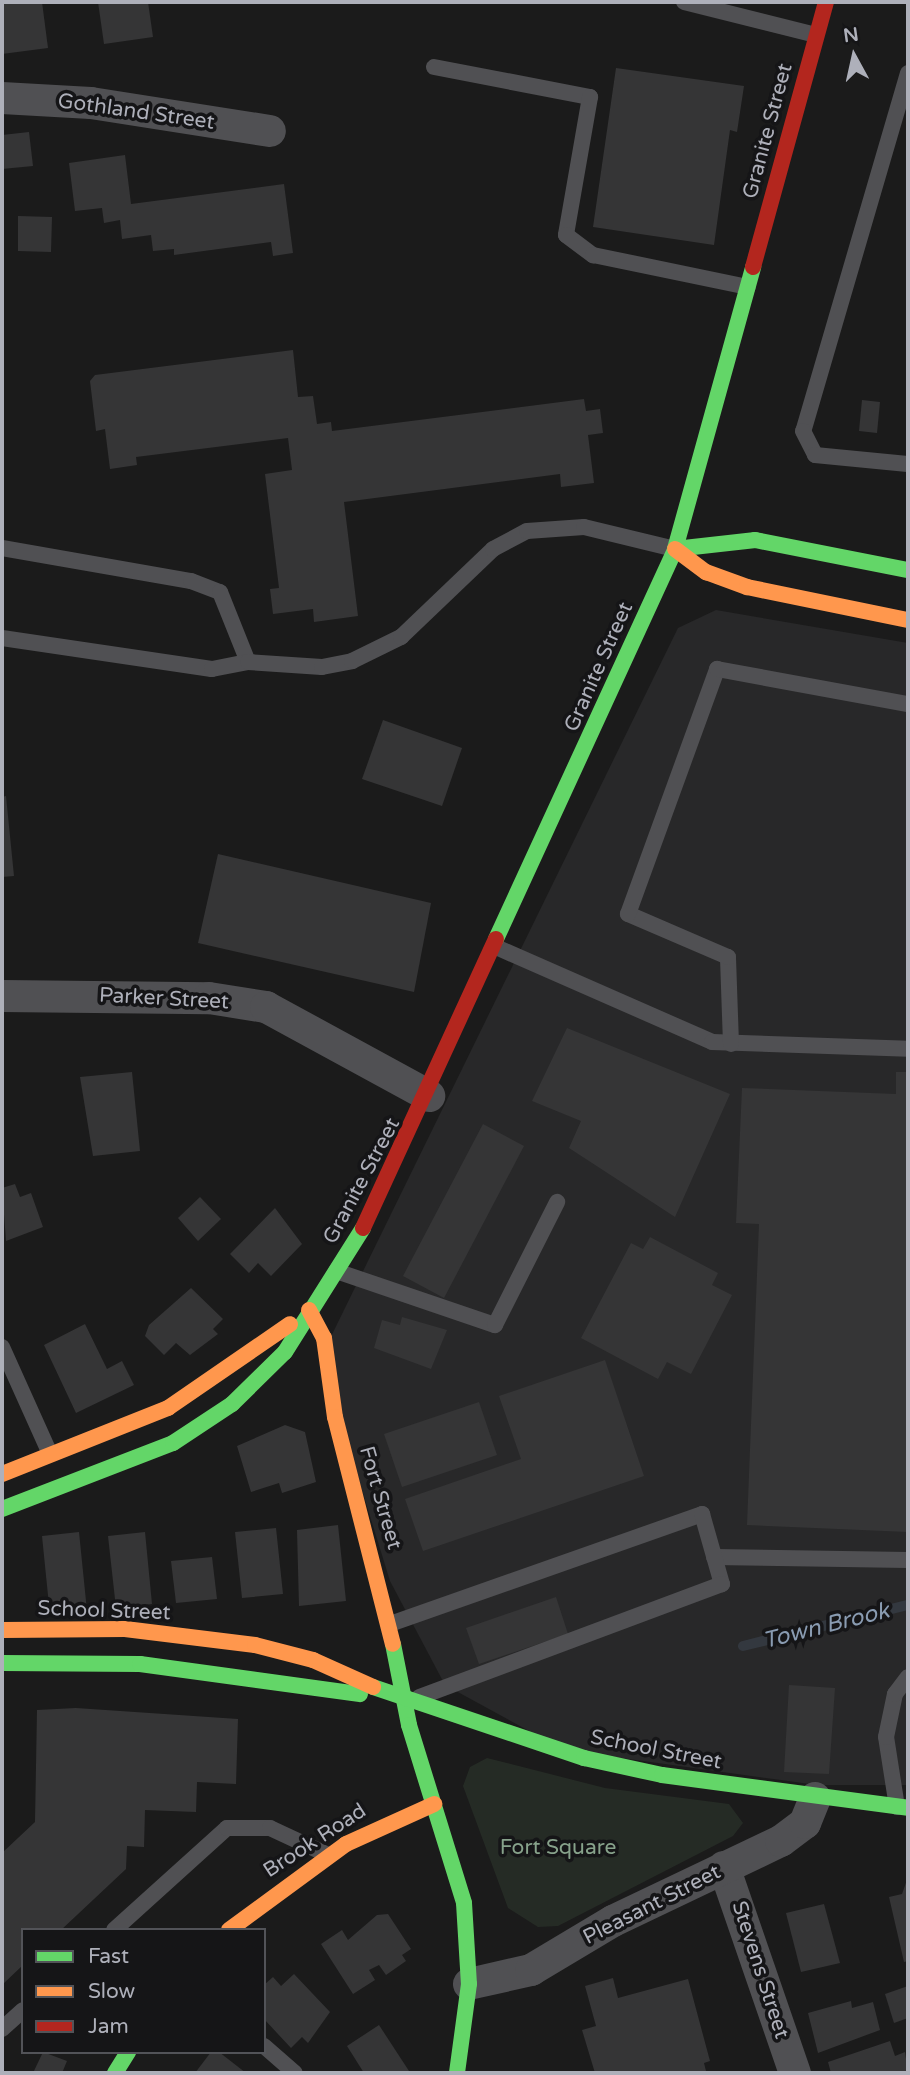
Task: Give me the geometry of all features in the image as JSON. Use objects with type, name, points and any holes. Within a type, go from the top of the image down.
[{"type":"main road","name":"Granite Street","points":[[2,1509],[192,1433],[271,1369],[337,1272],[429,1096],[675,549],[826,2]]},
{"type":"main road","points":[[675,549],[713,540],[755,540],[908,570]]},
{"type":"main road","points":[[675,549],[706,572],[747,587],[908,620]]},
{"type":"main road","name":"Granite Street","points":[[2,1474],[168,1408],[309,1310]]},
{"type":"main road","name":"Fort Street","points":[[309,1310],[324,1338],[335,1416],[390,1624],[403,1701]]},
{"type":"main road","name":"School Street","points":[[2,1630],[125,1629],[255,1645],[339,1669],[403,1701]]},
{"type":"main road","name":"School Street","points":[[2,1663],[175,1667],[403,1701],[620,1767],[815,1798],[903,1807]]},
{"type":"main road","points":[[403,1701],[464,1903],[469,1984],[457,2073]]},
{"type":"main road","name":"Brook Road","points":[[232,1928],[328,1855],[380,1823],[434,1804]]},
{"type":"main road","points":[[115,2073],[127,2054]]},
{"type":"street","name":"Gothland Street","points":[[2,98],[91,103],[270,131]]},
{"type":"street","name":"Parker Street","points":[[2,996],[209,998],[266,1007],[429,1096]]},
{"type":"street","name":"Pleasant Street","points":[[469,1984],[524,1973],[795,1832],[815,1798]]},
{"type":"street","name":"Stevens Street","points":[[724,1867],[795,2073]]},
{"type":"lane","points":[[684,2],[816,35]]},
{"type":"lane","points":[[434,68],[590,97],[566,236],[593,255],[748,287]]},
{"type":"lane","points":[[908,73],[803,431],[815,455],[908,464]]},
{"type":"lane","points":[[2,638],[212,669],[248,662],[322,667],[369,654],[424,618],[493,549],[527,530],[584,527],[675,549]]},
{"type":"lane","points":[[2,548],[191,581],[220,592],[248,662]]},
{"type":"lane","points":[[731,1044],[728,957],[628,914],[718,669],[908,704]]},
{"type":"lane","points":[[496,947],[695,1036],[731,1044],[908,1049]]},
{"type":"lane","points":[[337,1272],[495,1325],[557,1202]]},
{"type":"lane","points":[[2,1347],[50,1454]]},
{"type":"lane","points":[[390,1624],[702,1514],[722,1584],[597,1627],[584,1638],[448,1691],[403,1701]]},
{"type":"lane","points":[[715,1557],[908,1560]]},
{"type":"lane","points":[[903,1807],[886,1737],[895,1694],[908,1677]]},
{"type":"lane","points":[[116,1928],[227,1828],[271,1828],[328,1855]]},
{"type":"lane","points":[[2,2029],[21,2012]]},
{"type":"lane","points":[[266,2048],[295,2073]]},
{"type":"shaded area","points":[[716,610],[908,643],[908,1785],[817,1785],[564,1750],[445,1685],[390,1581],[321,1357],[678,628]]},
{"type":"green space","name":"Fort Square","points":[[487,1758],[605,1788],[729,1804],[743,1823],[733,1836],[558,1926],[538,1927],[508,1908],[463,1786],[470,1767]]},
{"type":"building","points":[[2,2],[42,2],[48,48],[2,54]]},
{"type":"building","points":[[98,2],[148,2],[153,37],[104,44]]},
{"type":"building","points":[[616,68],[744,86],[737,132],[730,130],[714,245],[593,227]]},
{"type":"building","points":[[29,132],[33,166],[2,169],[2,135]]},
{"type":"building","points":[[125,155],[131,204],[284,184],[293,253],[273,256],[271,242],[174,255],[174,249],[153,251],[151,235],[122,239],[120,220],[104,223],[102,208],[75,211],[69,163]]},
{"type":"building","points":[[18,216],[52,217],[51,252],[18,251]]},
{"type":"building","points":[[293,350],[298,397],[313,396],[317,424],[331,422],[332,431],[584,399],[586,411],[600,409],[603,433],[588,435],[594,483],[561,487],[560,474],[344,502],[358,616],[314,622],[313,609],[273,614],[270,589],[279,588],[265,474],[292,470],[288,438],[136,457],[137,465],[110,469],[105,429],[96,431],[90,381],[95,375]]},
{"type":"building","points":[[862,400],[880,402],[877,433],[859,431]]},
{"type":"building","points":[[383,720],[462,748],[442,806],[362,779]]},
{"type":"building","points":[[6,796],[14,876],[2,877],[2,797]]},
{"type":"building","points":[[218,854],[431,903],[414,992],[198,943]]},
{"type":"building","points":[[567,1028],[730,1094],[675,1217],[569,1148],[581,1121],[532,1101]]},
{"type":"building","points":[[132,1072],[140,1151],[93,1156],[80,1077]]},
{"type":"building","points":[[896,1072],[908,1072],[908,1532],[747,1525],[759,1224],[736,1223],[742,1088],[896,1094]]},
{"type":"building","points":[[483,1124],[524,1146],[444,1298],[403,1276]]},
{"type":"building","points":[[15,1184],[20,1197],[31,1193],[43,1227],[6,1241],[2,1188]]},
{"type":"building","points":[[200,1197],[221,1219],[198,1241],[178,1218]]},
{"type":"building","points":[[275,1208],[302,1244],[271,1276],[258,1263],[249,1273],[230,1254]]},
{"type":"building","points":[[650,1237],[718,1273],[712,1285],[732,1295],[691,1374],[667,1362],[658,1379],[581,1338],[631,1243],[643,1249]]},
{"type":"building","points":[[191,1288],[223,1319],[213,1329],[218,1334],[190,1355],[176,1343],[164,1355],[145,1336],[149,1325]]},
{"type":"building","points":[[402,1317],[447,1330],[431,1369],[374,1348],[382,1320],[400,1325]]},
{"type":"building","points":[[85,1324],[107,1369],[122,1361],[134,1385],[76,1413],[44,1345]]},
{"type":"building","points":[[605,1360],[644,1476],[423,1551],[405,1499],[521,1459],[499,1396]]},
{"type":"building","points":[[479,1402],[497,1455],[402,1487],[384,1434]]},
{"type":"building","points":[[285,1425],[305,1432],[316,1482],[282,1493],[279,1483],[251,1492],[237,1446]]},
{"type":"building","points":[[338,1525],[346,1601],[299,1606],[297,1530]]},
{"type":"building","points":[[276,1528],[283,1594],[242,1598],[235,1532]]},
{"type":"building","points":[[79,1532],[87,1611],[50,1615],[42,1536]]},
{"type":"building","points":[[145,1532],[152,1604],[116,1608],[108,1536]]},
{"type":"building","points":[[212,1557],[217,1599],[176,1603],[171,1561]]},
{"type":"building","points":[[556,1597],[568,1634],[479,1664],[466,1628]]},
{"type":"building","points":[[789,1685],[835,1688],[829,1774],[784,1772]]},
{"type":"building","points":[[76,1708],[238,1719],[236,1784],[197,1782],[196,1812],[145,1810],[144,1847],[127,1846],[126,1869],[63,1928],[21,1928],[21,1967],[2,1985],[2,1853],[35,1822],[37,1710]]},
{"type":"building","points":[[908,1877],[908,1961],[904,1962],[889,1897],[902,1894]]},
{"type":"building","points":[[824,1904],[840,1963],[801,1972],[786,1913]]},
{"type":"building","points":[[388,1914],[411,1949],[402,1955],[406,1961],[386,1975],[379,1965],[369,1970],[375,1980],[353,1994],[321,1944],[342,1930],[348,1940],[377,1915]]},
{"type":"building","points":[[294,1974],[330,2012],[308,2043],[302,2037],[291,2048],[266,2021],[266,1983],[273,1977],[281,1986]]},
{"type":"building","points":[[613,1978],[618,1998],[688,1979],[710,2061],[704,2063],[706,2071],[595,2073],[582,2030],[596,2026],[585,1986]]},
{"type":"building","points":[[908,1986],[908,2018],[894,2023],[885,1994]]},
{"type":"building","points":[[851,2001],[852,2008],[873,2002],[880,2030],[818,2053],[808,2013]]},
{"type":"building","points":[[379,2025],[409,2071],[364,2073],[347,2046]]},
{"type":"building","points":[[890,2041],[895,2056],[905,2052],[908,2073],[831,2073],[828,2062]]},
{"type":"building","points":[[42,2054],[67,2061],[62,2073],[33,2073]]},
{"type":"building","points":[[209,2054],[222,2054],[246,2073],[195,2073]]},
{"type":"waterway","name":"Town Brook","points":[[743,1646],[908,1605]]},
{"type":"traffic: fast","points":[[496,939],[675,549],[753,267]]},
{"type":"traffic: fast","points":[[675,549],[755,540],[908,570]]},
{"type":"traffic: fast","points":[[2,1509],[173,1443],[232,1404],[285,1352],[363,1228]]},
{"type":"traffic: fast","points":[[393,1644],[409,1725],[464,1903],[469,1984],[457,2073]]},
{"type":"traffic: fast","points":[[2,1663],[140,1664],[360,1694]]},
{"type":"traffic: fast","points":[[373,1687],[584,1758],[662,1775],[908,1808]]},
{"type":"traffic: fast","points":[[115,2073],[127,2054]]},
{"type":"traffic: slow","points":[[675,549],[706,572],[747,587],[908,620]]},
{"type":"traffic: slow","points":[[309,1310],[324,1338],[335,1417],[393,1644]]},
{"type":"traffic: slow","points":[[2,1474],[168,1408],[290,1324]]},
{"type":"traffic: slow","points":[[2,1630],[125,1629],[255,1645],[313,1660],[373,1687]]},
{"type":"traffic: slow","points":[[232,1928],[346,1844],[434,1804]]},
{"type":"traffic: jam","points":[[753,267],[826,2]]},
{"type":"traffic: jam","points":[[363,1228],[496,939]]}]
